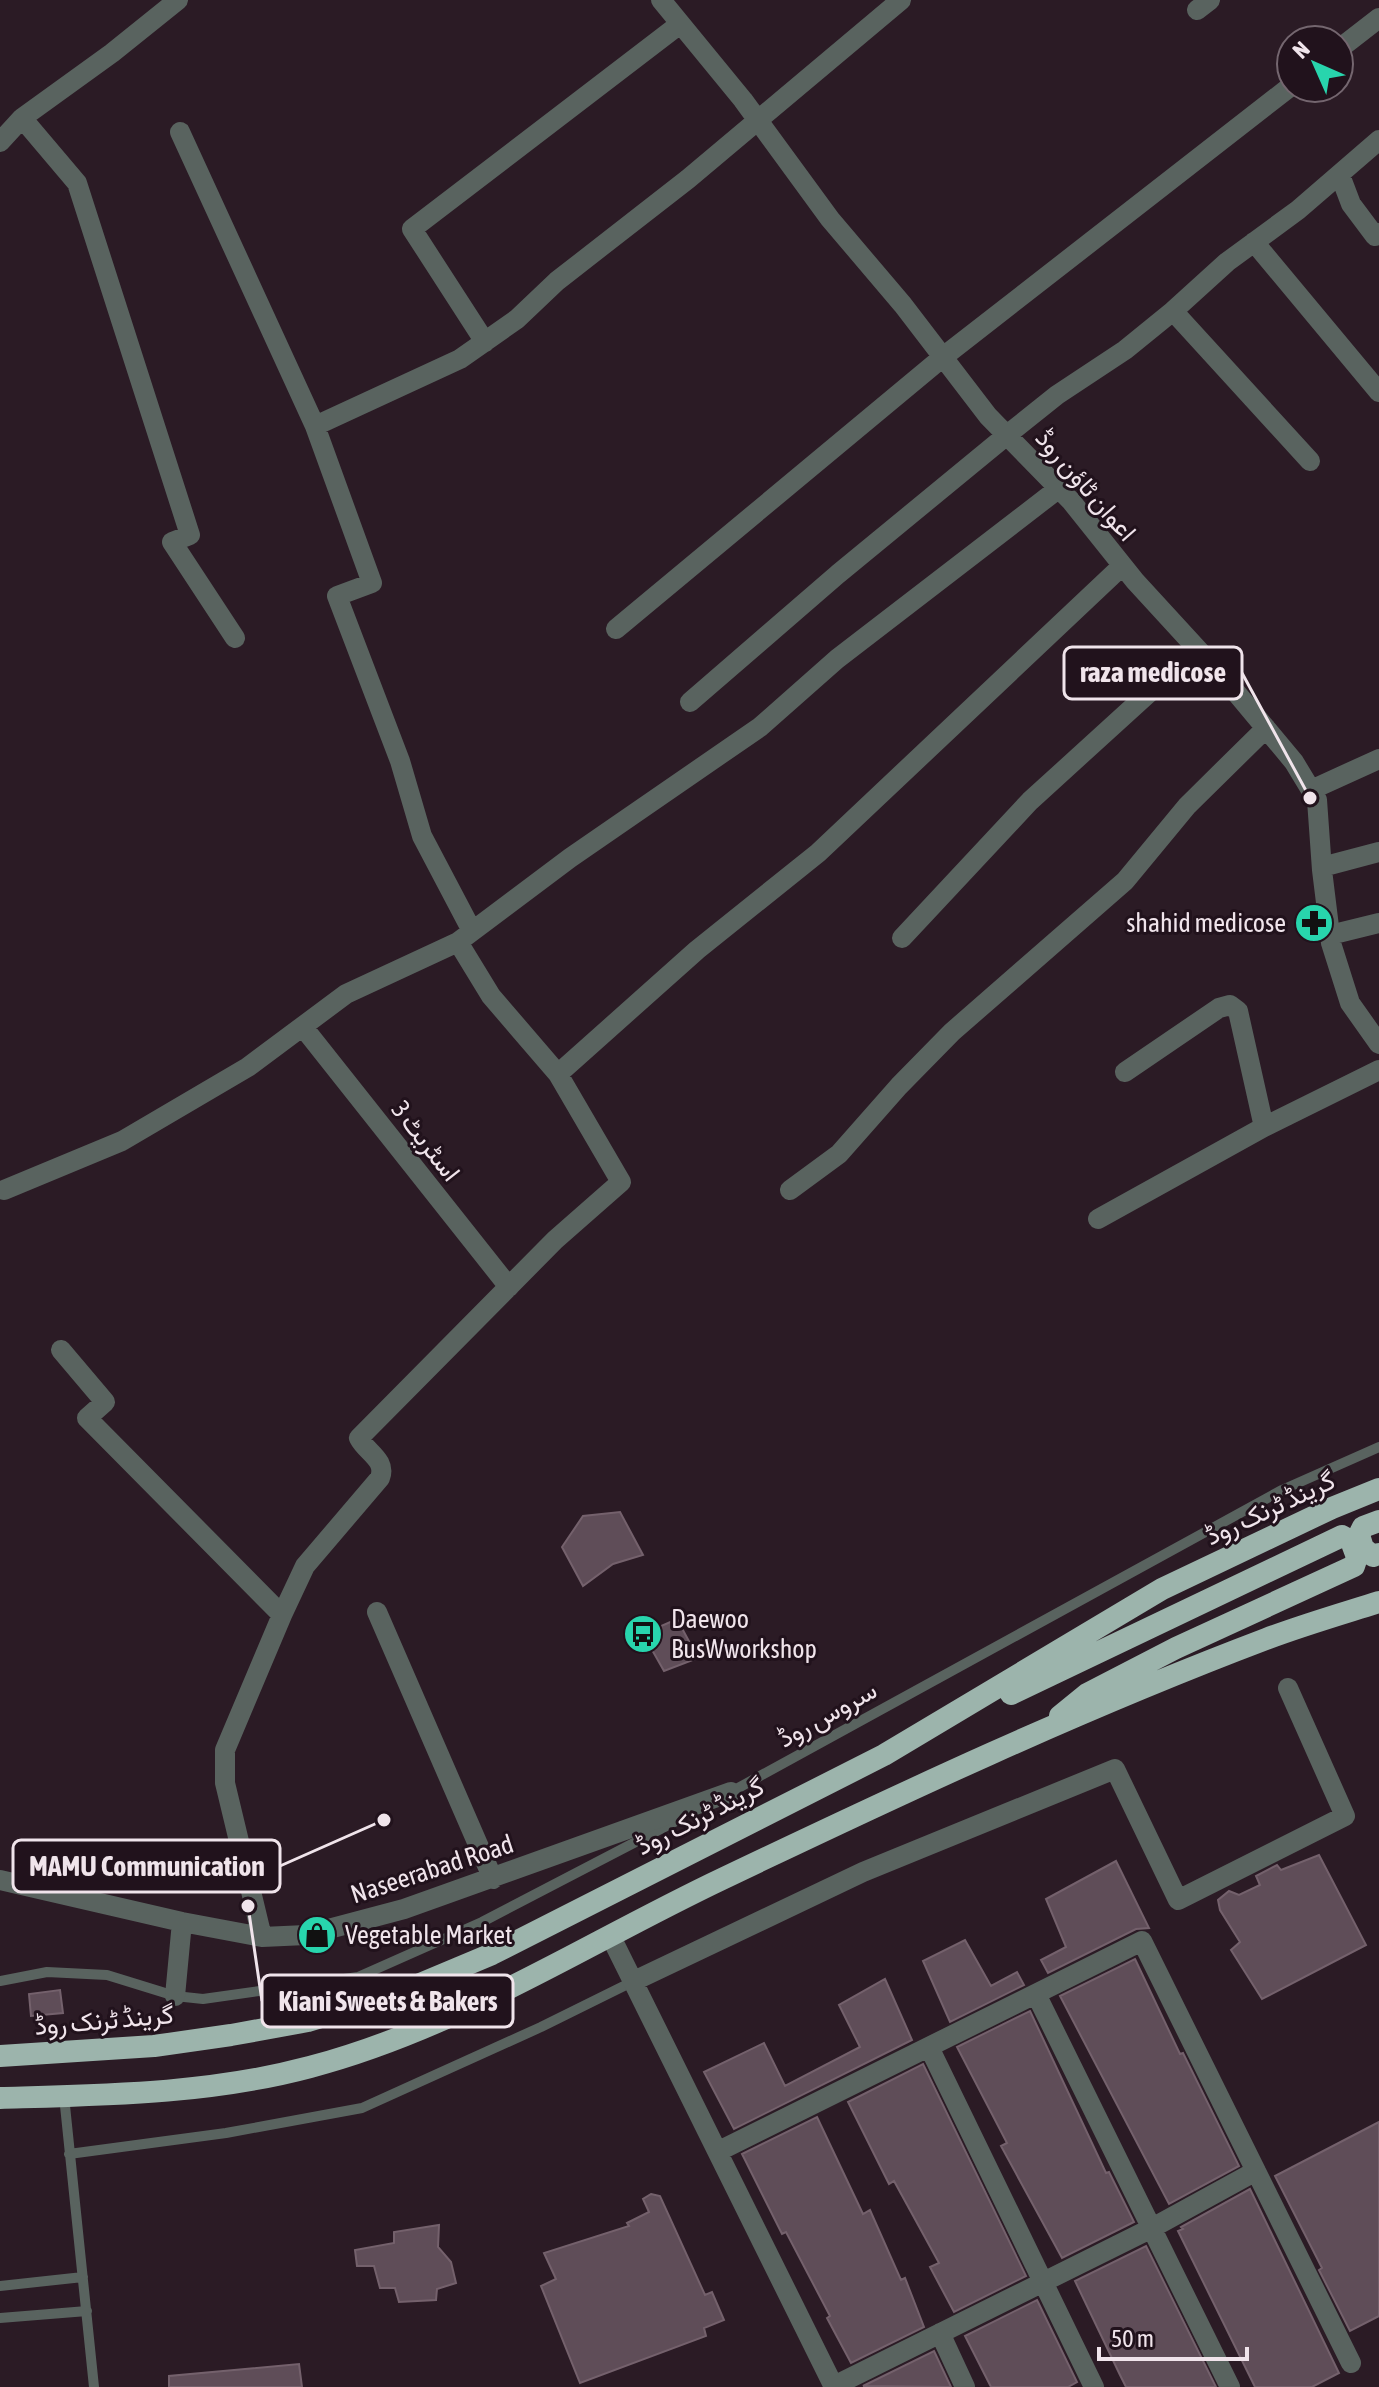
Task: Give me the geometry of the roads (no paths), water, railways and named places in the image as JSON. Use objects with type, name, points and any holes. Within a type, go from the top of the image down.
[{"type":"highway","name":"گرینڈ ٹرنک روڈ","points":[[0,2056],[154,2046],[231,2035],[308,2021],[399,1993],[492,1954],[884,1755],[1162,1589],[1332,1508],[1379,1489]]},
{"type":"highway","points":[[1379,1521],[1363,1527],[1359,1535],[1363,1548],[1373,1556],[1379,1554]]},
{"type":"highway","points":[[884,1755],[1342,1536],[1351,1541],[1357,1557],[1354,1566],[1176,1648],[1087,1694],[1043,1731]]},
{"type":"highway","points":[[0,2098],[129,2095],[196,2088],[307,2068],[372,2049],[431,2026],[718,1880],[1043,1731],[1267,1639],[1379,1602]]},
{"type":"street","points":[[0,142],[22,118],[112,53],[178,0]]},
{"type":"street","name":"اعوان ٹاؤن روڈ","points":[[661,0],[757,120],[830,219],[988,416],[1058,489],[1294,762],[1317,800],[1330,935],[1350,1003],[1379,1044]]},
{"type":"street","points":[[315,426],[460,359],[517,319],[557,281],[688,179],[901,0]]},
{"type":"street","points":[[1355,37],[1379,18]]},
{"type":"street","points":[[485,342],[412,229],[680,24]]},
{"type":"street","points":[[616,629],[943,357],[1275,98]]},
{"type":"street","points":[[22,118],[77,183],[190,535],[172,542],[235,638]]},
{"type":"street","points":[[180,132],[315,426],[372,583],[337,596],[400,761],[422,836],[491,996],[558,1074],[621,1182],[555,1240],[359,1438],[380,1462],[383,1471],[380,1478],[305,1566],[225,1750],[225,1783],[262,1937]]},
{"type":"street","points":[[690,702],[838,574],[1007,435],[1057,395],[1125,350],[1227,262],[1340,175],[1379,140]]},
{"type":"street","points":[[1340,175],[1351,204],[1375,236],[1379,233]]},
{"type":"street","points":[[1254,242],[1375,380]]},
{"type":"street","points":[[1173,311],[1310,461]]},
{"type":"street","points":[[4,1190],[122,1141],[248,1067],[346,994],[465,937],[570,858],[760,727],[837,659],[1058,489]]},
{"type":"street","points":[[558,1074],[697,950],[818,853],[1122,566]]},
{"type":"street","points":[[902,938],[1030,801],[1197,649]]},
{"type":"street","points":[[790,1190],[839,1154],[952,1032],[1125,881],[1187,806],[1266,728]]},
{"type":"street","points":[[1311,790],[1379,759]]},
{"type":"street","points":[[1322,867],[1379,852]]},
{"type":"street","points":[[1330,935],[1379,923]]},
{"type":"street","points":[[1125,1072],[1219,1008],[1230,1005],[1238,1011],[1264,1127]]},
{"type":"street","name":"اسٹریٹ 3","points":[[303,1027],[509,1287]]},
{"type":"street","points":[[1098,1219],[1264,1127],[1379,1070]]},
{"type":"street","points":[[61,1350],[105,1402],[87,1418],[282,1615]]},
{"type":"street","points":[[377,1612],[493,1879]]},
{"type":"street","points":[[634,1981],[863,1872],[1115,1769],[1178,1900],[1345,1816],[1288,1688]]},
{"type":"street","name":"Naseerabad Road","points":[[0,1880],[262,1937],[306,1935],[404,1909],[731,1792]]},
{"type":"street","points":[[175,1996],[182,1922]]},
{"type":"street","points":[[611,1937],[834,2386],[1152,2228],[1256,2171]]},
{"type":"street","points":[[719,2151],[1142,1941],[1351,2363]]},
{"type":"street","points":[[1036,1994],[1230,2387]]},
{"type":"street","points":[[929,2047],[1094,2387]]},
{"type":"street","points":[[940,2333],[965,2387]]},
{"type":"lane","name":"سروس روڈ","points":[[0,1981],[47,1972],[107,1975],[175,1996],[203,1999],[358,1977],[482,1922],[731,1792],[1282,1490],[1379,1447]]},
{"type":"lane","points":[[69,2154],[226,2133],[362,2108],[634,1981]]},
{"type":"lane","points":[[64,2096],[94,2387]]},
{"type":"lane","points":[[0,2286],[83,2277]]},
{"type":"lane","points":[[0,2318],[87,2311]]},
{"type":"place","name":"raza medicose","points":[[1310,798]]},
{"type":"place","name":"shahid medicose","points":[[1314,923]]},
{"type":"place","name":"Daewoo BusWworkshop","points":[[643,1634]]},
{"type":"place","name":"MAMU Communication","points":[[384,1820]]},
{"type":"place","name":"Kiani Sweets & Bakers","points":[[248,1906]]},
{"type":"place","name":"Vegetable Market","points":[[317,1935]]}]
